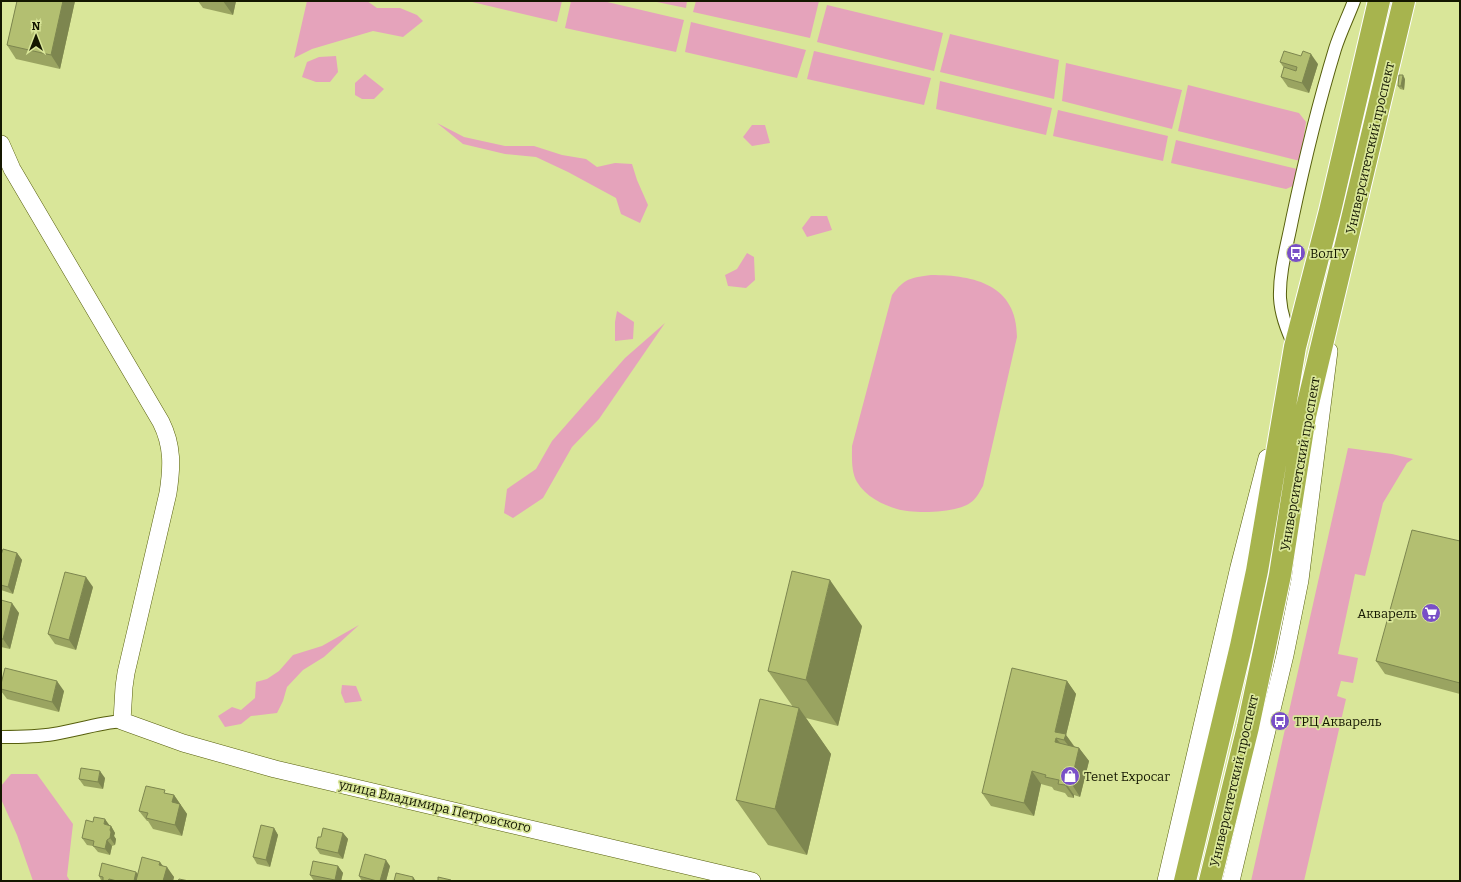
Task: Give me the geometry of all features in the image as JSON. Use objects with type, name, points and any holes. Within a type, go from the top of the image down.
[{"type":"highway","name":"Университетский проспект","points":[[1185,881],[1241,646],[1257,570],[1296,347],[1330,211],[1379,1]]},
{"type":"highway","name":"Университетский проспект","points":[[1210,881],[1248,728],[1280,575],[1305,416],[1404,1]]},
{"type":"street","points":[[1296,347],[1286,329],[1282,314],[1280,300],[1280,278],[1296,200],[1321,104],[1336,48],[1354,1]]},
{"type":"street","points":[[1,144],[12,169],[158,418],[169,441],[171,466],[168,493],[126,673],[122,721],[107,722],[73,730],[34,736],[1,737]]},
{"type":"street","name":"Университетский проспект","points":[[1231,881],[1285,656],[1300,580],[1338,282]]},
{"type":"street","name":"Университетский проспект","points":[[1166,881],[1239,567],[1296,347]]},
{"type":"street","name":"улица Владимира Петровского","points":[[122,721],[183,743],[275,769],[752,881]]},
{"type":"shaded area","points":[[307,1],[367,1],[377,8],[400,8],[417,15],[423,21],[403,37],[373,31],[312,49],[294,58]]},
{"type":"shaded area","points":[[468,1],[562,1],[557,22]]},
{"type":"shaded area","points":[[571,1],[603,1],[684,20],[676,52],[565,28]]},
{"type":"shaded area","points":[[652,1],[687,1],[686,8]]},
{"type":"shaded area","points":[[696,1],[819,1],[810,38],[693,12]]},
{"type":"shaded area","points":[[827,5],[943,33],[934,71],[817,42]]},
{"type":"shaded area","points":[[691,22],[806,50],[797,78],[685,52]]},
{"type":"shaded area","points":[[950,34],[1059,60],[1054,99],[940,72]]},
{"type":"shaded area","points":[[814,51],[931,78],[924,105],[807,79]]},
{"type":"shaded area","points":[[336,56],[338,72],[330,82],[316,82],[302,77],[307,62],[319,57]]},
{"type":"shaded area","points":[[1066,63],[1182,90],[1172,129],[1062,101]]},
{"type":"shaded area","points":[[365,74],[384,89],[374,99],[362,99],[355,95],[355,83]]},
{"type":"shaded area","points":[[940,81],[1052,108],[1046,135],[936,109]]},
{"type":"shaded area","points":[[1188,85],[1299,113],[1306,122],[1300,161],[1178,131]]},
{"type":"shaded area","points":[[1058,110],[1168,136],[1163,161],[1053,136]]},
{"type":"shaded area","points":[[437,123],[464,137],[505,146],[534,146],[562,155],[586,159],[597,167],[615,163],[632,164],[648,205],[640,223],[621,214],[616,198],[568,172],[536,157],[505,154],[463,144]]},
{"type":"shaded area","points":[[752,125],[765,125],[770,143],[752,146],[743,137]]},
{"type":"shaded area","points":[[1176,140],[1297,169],[1293,186],[1286,189],[1171,163]]},
{"type":"shaded area","points":[[811,216],[827,216],[832,230],[807,237],[802,228]]},
{"type":"shaded area","points":[[747,253],[754,257],[755,280],[746,288],[728,286],[725,275],[737,269]]},
{"type":"shaded area","points":[[931,275],[963,277],[990,286],[1010,305],[1015,319],[1017,337],[983,486],[976,498],[970,503],[955,509],[935,512],[914,512],[904,511],[886,505],[869,496],[860,487],[852,464],[852,446],[892,295],[908,280]]},
{"type":"shaded area","points":[[617,311],[634,322],[633,339],[615,341],[615,322]]},
{"type":"shaded area","points":[[665,323],[599,419],[572,447],[543,498],[513,518],[504,513],[507,489],[536,469],[552,441],[625,358]]},
{"type":"shaded area","points":[[1348,448],[1392,454],[1413,459],[1407,463],[1383,503],[1365,576],[1355,574],[1338,654],[1358,658],[1353,683],[1341,681],[1337,696],[1346,699],[1304,881],[1251,881]]},
{"type":"shaded area","points":[[359,625],[324,657],[303,670],[287,687],[283,701],[277,713],[251,716],[241,724],[225,727],[218,716],[232,707],[241,710],[255,698],[256,682],[267,679],[279,671],[293,655],[322,646]]},
{"type":"shaded area","points":[[342,685],[356,686],[362,701],[345,703],[341,693]]},
{"type":"shaded area","points":[[11,774],[37,774],[73,824],[67,876],[70,881],[33,881],[17,835],[1,799],[1,786]]},
{"type":"building","points":[[17,1],[63,1],[51,55],[7,45]]},
{"type":"building","points":[[1284,51],[1301,56],[1303,51],[1311,54],[1302,83],[1281,77],[1284,67],[1296,71],[1297,67],[1280,62]]},
{"type":"building","points":[[1399,75],[1403,75],[1401,86],[1398,86]]},
{"type":"building","points":[[1294,243],[1297,244],[1296,256],[1292,255]]},
{"type":"building","name":"Акварель","points":[[1412,530],[1460,541],[1460,683],[1376,661]]},
{"type":"building","points":[[3,549],[17,553],[8,587],[1,585],[1,555]]},
{"type":"building","points":[[792,571],[830,580],[806,680],[768,671]]},
{"type":"building","points":[[65,572],[86,577],[69,640],[48,634]]},
{"type":"building","points":[[1,600],[12,603],[3,639],[1,639]]},
{"type":"building","points":[[5,668],[57,681],[52,702],[1,689]]},
{"type":"building","points":[[1012,668],[1067,681],[1055,732],[1066,734],[1064,740],[1056,738],[1055,742],[1079,748],[1071,783],[1065,782],[1065,785],[1058,784],[1059,780],[1045,777],[1046,775],[1032,771],[1024,803],[982,793]]},
{"type":"building","points":[[760,699],[799,708],[775,809],[736,800]]},
{"type":"building","points":[[81,768],[100,771],[98,782],[79,779]]},
{"type":"building","points":[[146,786],[165,790],[164,793],[174,795],[172,802],[180,804],[175,825],[146,818],[148,813],[139,811]]},
{"type":"building","points":[[94,817],[105,819],[104,824],[111,826],[110,838],[107,840],[105,849],[93,846],[94,841],[82,838],[86,820],[93,822]]},
{"type":"building","points":[[261,825],[274,828],[266,860],[253,857]]},
{"type":"building","points":[[323,828],[343,833],[338,853],[316,848],[318,837],[321,837]]},
{"type":"building","points":[[365,854],[386,860],[380,881],[359,876]]},
{"type":"building","points":[[142,857],[160,862],[159,865],[167,867],[163,881],[136,881]]},
{"type":"building","points":[[313,861],[338,866],[335,880],[310,875]]},
{"type":"building","points":[[102,863],[136,872],[134,881],[117,881],[109,879],[108,881],[103,881],[103,877],[99,876]]},
{"type":"building","points":[[396,873],[413,877],[413,881],[394,881]]},
{"type":"building","points":[[438,877],[451,880],[451,881],[438,881]]},
{"type":"building","points":[[179,879],[189,881],[178,881]]},
{"type":"place","name":"ВолГУ","points":[[1296,253]]},
{"type":"place","name":"Акварель","points":[[1431,613]]},
{"type":"place","name":"ТРЦ Акварель","points":[[1280,721]]},
{"type":"place","name":"Tenet Expocar","points":[[1070,776]]}]
